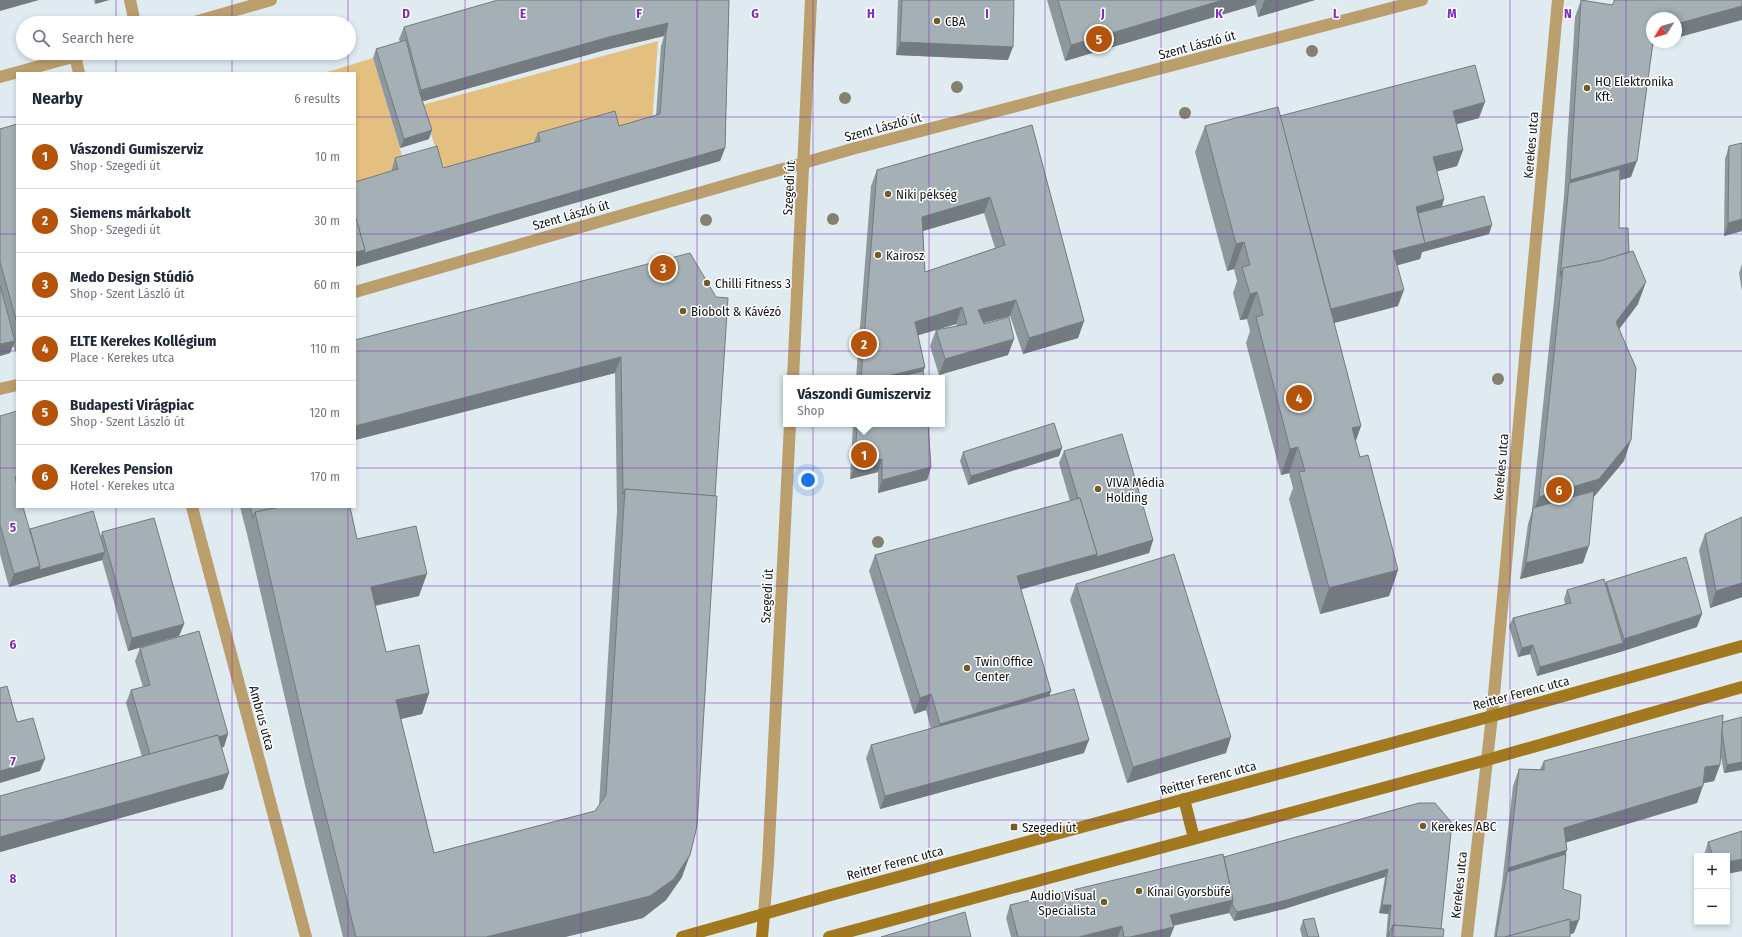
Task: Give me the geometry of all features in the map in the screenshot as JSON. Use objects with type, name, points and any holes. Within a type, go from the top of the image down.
[{"type":"street","points":[[130,0],[133,16]]},
{"type":"street","points":[[215,16],[271,0]]},
{"type":"street","name":"Szegedi út","points":[[793,375],[811,0]]},
{"type":"street","name":"Szent László út","points":[[356,292],[804,163],[1422,0]]},
{"type":"street","name":"Kerekes utca","points":[[1467,937],[1492,716],[1558,0]]},
{"type":"street","points":[[18,72],[63,60]]},
{"type":"street","points":[[79,72],[80,60]]},
{"type":"street","points":[[0,77],[16,73]]},
{"type":"street","points":[[0,389],[16,385]]},
{"type":"street","name":"Szegedi út","points":[[762,937],[768,863],[790,427]]},
{"type":"street","name":"Ambrus utca","points":[[192,508],[306,937]]},
{"type":"street","name":"Reitter Ferenc utca","points":[[682,937],[1492,716],[1742,646]]},
{"type":"street","points":[[829,937],[1487,760],[1742,687]]},
{"type":"street","points":[[1184,799],[1194,838]]},
{"type":"shaded area","points":[[658,41],[652,125],[616,134],[613,120],[531,142],[531,155],[444,176],[422,105]]},
{"type":"shaded area","points":[[373,58],[405,166],[393,182],[356,193],[356,72],[327,72]]},
{"type":"building","points":[[498,0],[729,0],[725,148],[364,253],[365,250],[356,218],[356,182],[398,169],[395,158],[437,146],[443,168],[540,141],[538,133],[615,111],[619,126],[660,114],[668,23],[609,37],[421,90],[404,27]]},
{"type":"building","points":[[902,0],[1014,0],[1013,47],[900,42]]},
{"type":"building","points":[[1058,0],[1223,0],[1071,45]]},
{"type":"building","points":[[1581,0],[1612,5],[1615,0],[1742,0],[1742,6],[1682,22],[1682,12],[1646,12],[1646,48],[1652,48],[1637,161],[1570,180]]},
{"type":"building","points":[[406,40],[420,94],[432,130],[404,139],[376,49]]},
{"type":"building","points":[[1475,65],[1485,102],[1453,111],[1463,150],[1433,157],[1444,199],[1416,207],[1425,243],[1393,251],[1404,290],[1331,309],[1280,116]]},
{"type":"building","points":[[1278,107],[1361,426],[1352,428],[1360,457],[1368,455],[1398,570],[1329,588],[1299,472],[1305,471],[1298,447],[1290,449],[1256,317],[1263,315],[1257,292],[1250,294],[1242,267],[1250,265],[1244,242],[1236,244],[1205,126]]},
{"type":"building","points":[[16,124],[16,319],[0,262],[0,129]]},
{"type":"building","points":[[1032,125],[1084,321],[1029,338],[1016,300],[978,310],[984,324],[1009,317],[1014,339],[945,359],[936,330],[967,324],[962,307],[915,322],[925,367],[892,375],[861,375],[877,170]],"holes":[[[990,197],[1005,245],[925,272],[922,217]]]},
{"type":"building","points":[[1742,143],[1742,219],[1728,223],[1729,146]]},
{"type":"building","points":[[1620,169],[1619,228],[1628,228],[1629,252],[1600,261],[1563,268],[1560,277],[1569,183]]},
{"type":"building","points":[[1484,196],[1492,225],[1425,243],[1418,213]]},
{"type":"building","points":[[356,218],[365,250],[356,252]]},
{"type":"building","points":[[1633,251],[1646,282],[1616,322],[1636,368],[1631,440],[1599,479],[1539,497],[1563,268],[1600,261]]},
{"type":"building","points":[[690,253],[716,297],[728,298],[715,496],[625,489],[623,494],[621,357],[356,426],[356,340]]},
{"type":"building","points":[[0,285],[15,341],[0,344]]},
{"type":"building","points":[[923,371],[924,375],[906,375]]},
{"type":"building","points":[[16,411],[16,508],[23,508],[40,566],[14,574],[0,525],[0,416]]},
{"type":"building","points":[[1054,423],[1062,448],[971,476],[963,452]]},
{"type":"building","points":[[857,427],[928,427],[931,467],[882,480],[882,459],[855,466]]},
{"type":"building","name":"VIVA Média Holding","points":[[1122,434],[1153,540],[1096,557],[1097,554],[1064,451]]},
{"type":"building","points":[[625,489],[717,496],[697,826],[690,855],[674,879],[650,896],[486,937],[356,937],[313,764],[255,512],[274,508],[350,508],[357,539],[416,526],[427,574],[371,587],[386,652],[419,645],[429,693],[396,700],[434,853],[595,811],[606,795]]},
{"type":"building","points":[[1594,491],[1589,546],[1526,563],[1533,508]]},
{"type":"building","points":[[1080,498],[1097,554],[1017,576],[1051,691],[940,724],[931,694],[920,698],[875,555]]},
{"type":"building","points":[[250,508],[274,508],[255,512],[253,518]]},
{"type":"building","points":[[93,511],[105,552],[39,570],[40,566],[30,529]]},
{"type":"building","points":[[1742,517],[1742,583],[1716,591],[1705,534]]},
{"type":"building","points":[[154,518],[184,624],[132,638],[102,532]]},
{"type":"building","points":[[1174,554],[1231,737],[1133,767],[1076,584]]},
{"type":"building","points":[[1686,557],[1702,614],[1624,639],[1606,582]]},
{"type":"building","points":[[1604,579],[1623,643],[1540,667],[1533,645],[1522,648],[1513,618],[1571,603],[1567,590]]},
{"type":"building","points":[[199,631],[228,734],[219,737],[218,735],[150,754],[131,690],[150,685],[140,648]]},
{"type":"building","points":[[7,686],[17,722],[33,718],[45,759],[0,771],[0,688]]},
{"type":"building","name":"Twin Office Center","points":[[1074,689],[1089,740],[885,796],[871,745]]},
{"type":"building","points":[[1723,715],[1720,765],[1705,767],[1703,786],[1564,828],[1567,850],[1508,868],[1519,769],[1544,770],[1544,761]]},
{"type":"building","points":[[1742,717],[1742,762],[1727,765],[1722,732],[1723,722]]},
{"type":"building","points":[[218,735],[229,773],[0,837],[0,796]]},
{"type":"building","points":[[1419,803],[1435,803],[1452,823],[1441,929],[1393,925],[1388,937],[1391,905],[1382,905],[1388,869],[1287,900],[1237,912],[1232,904],[1233,900],[1224,857]]},
{"type":"building","points":[[1742,831],[1742,859],[1730,861],[1730,853],[1712,853],[1708,842]]},
{"type":"building","points":[[1223,854],[1233,900],[1170,915],[1174,927],[1130,937],[1124,937],[1122,926],[1079,937],[1018,937],[1010,905]]},
{"type":"building","points":[[1566,854],[1563,889],[1581,895],[1579,920],[1570,922],[1570,919],[1505,937],[1496,937],[1507,872]]},
{"type":"building","points":[[965,912],[971,937],[881,937]]},
{"type":"building","points":[[1314,918],[1319,937],[1308,937],[1303,920]]},
{"type":"building","points":[[1570,919],[1570,937],[1505,937]]},
{"type":"building","points":[[1393,925],[1444,929],[1443,937],[1392,937]]},
{"type":"place","name":"CBA","points":[[937,21]]},
{"type":"place","name":"Budapesti Virágpiac","points":[[1099,39]]},
{"type":"place","name":"HQ Elektronika Kft.","points":[[1587,88]]},
{"type":"place","name":"Niki pékség","points":[[888,194]]},
{"type":"place","name":"Kairosz","points":[[878,255]]},
{"type":"place","name":"Medo Design Stúdió","points":[[663,268]]},
{"type":"place","name":"Chilli Fitness 3","points":[[707,283]]},
{"type":"place","name":"Biobolt & Kávézó","points":[[683,311]]},
{"type":"place","name":"Siemens márkabolt","points":[[864,344]]},
{"type":"place","name":"ELTE Kerekes Kollégium","points":[[1299,398]]},
{"type":"place","name":"Vászondi Gumiszerviz","points":[[864,455]]},
{"type":"place","name":"VIVA Média Holding","points":[[1098,489]]},
{"type":"place","name":"Kerekes Pension","points":[[1559,490]]},
{"type":"place","name":"Twin Office Center","points":[[967,668]]},
{"type":"place","name":"Kerekes ABC","points":[[1423,826]]},
{"type":"place","name":"Szegedi út","points":[[1014,827]]},
{"type":"place","name":"Kínai Gyorsbüfé","points":[[1139,891]]},
{"type":"place","name":"Audio Visual Specialista","points":[[1104,902]]}]
